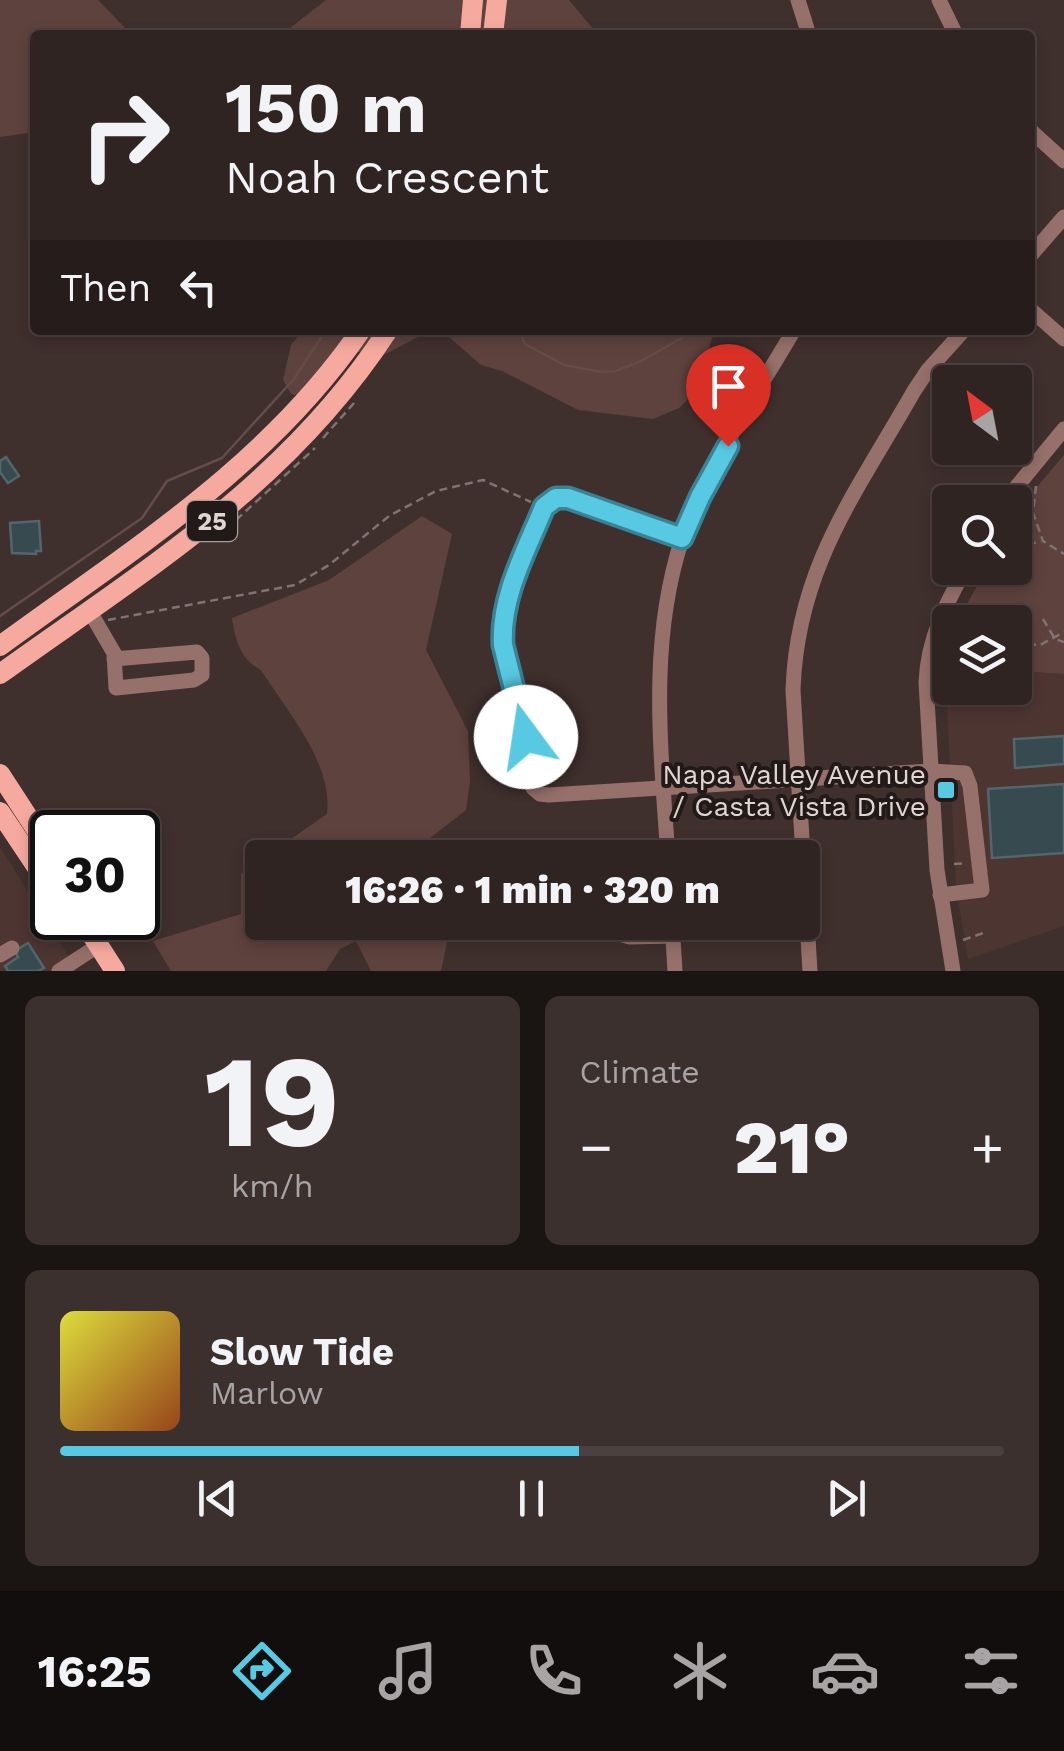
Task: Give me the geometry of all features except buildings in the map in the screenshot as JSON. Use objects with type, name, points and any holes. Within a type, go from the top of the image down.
[{"type":"main road","points":[[470,30],[473,0]]},
{"type":"main road","points":[[493,30],[496,0]]},
{"type":"main road","name":"25","points":[[0,646],[232,476],[295,414],[357,335]]},
{"type":"main road","name":"25","points":[[0,674],[93,616],[272,472],[331,408],[384,335]]},
{"type":"main road","points":[[0,774],[30,820]]},
{"type":"main road","points":[[0,812],[30,857]]},
{"type":"main road","points":[[95,940],[115,971]]},
{"type":"street","points":[[798,0],[807,30]]},
{"type":"street","points":[[939,0],[954,30]]},
{"type":"street","points":[[1035,135],[1064,161]]},
{"type":"street","points":[[1035,250],[1064,217]]},
{"type":"street","points":[[1035,313],[1061,331]]},
{"type":"street","points":[[667,840],[659,706],[660,646],[668,589],[682,538],[714,470],[791,335]]},
{"type":"street","points":[[810,971],[798,780],[794,658],[798,630],[812,578],[830,539],[914,391],[960,335]]},
{"type":"street","points":[[1018,485],[1064,429]]},
{"type":"street","points":[[682,538],[568,498],[548,501],[506,604],[502,630],[533,788],[549,795],[931,771],[965,773],[982,890],[940,895]]},
{"type":"street","points":[[953,971],[940,895],[926,682],[942,612],[957,585]]},
{"type":"street","points":[[93,616],[114,659],[116,688],[194,680],[202,675],[202,658],[197,652],[114,659]]},
{"type":"street","points":[[673,940],[675,971]]},
{"type":"street","points":[[60,971],[99,946]]},
{"type":"path","points":[[93,616],[296,585],[329,565],[389,516],[436,491],[484,480],[536,504]]},
{"type":"path","points":[[1036,486],[1033,513],[1042,542]]},
{"type":"path","points":[[1032,543],[1042,542],[1064,554]]},
{"type":"path","points":[[1043,618],[1056,639],[1064,642]]},
{"type":"path","points":[[1032,645],[1056,639],[1064,632]]},
{"type":"path","points":[[954,864],[968,863]]},
{"type":"path","points":[[963,940],[983,933]]},
{"type":"shaded area","points":[[0,0],[98,0],[127,30],[30,30],[30,133],[0,137]]},
{"type":"shaded area","points":[[326,0],[569,0],[594,30],[287,30]]},
{"type":"shaded area","points":[[299,335],[422,335],[382,356],[358,352],[347,356],[300,396],[291,394],[283,380],[291,345]]},
{"type":"shaded area","points":[[447,335],[714,335],[708,379],[679,408],[653,419],[578,410],[502,371],[481,365]]},
{"type":"shaded area","points":[[1064,455],[1064,674],[1032,672],[1032,605],[966,605],[978,585],[1032,585],[1032,493]]},
{"type":"shaded area","points":[[422,516],[452,534],[426,650],[468,731],[470,781],[466,810],[428,840],[290,840],[327,814],[323,776],[306,738],[261,670],[244,655],[232,618],[329,580]]},
{"type":"shaded area","points":[[1032,672],[1064,674],[1064,926],[968,959],[956,888],[947,705],[1032,705]]},
{"type":"shaded area","points":[[0,847],[30,895],[30,940],[58,940],[77,970],[0,971]]},
{"type":"shaded area","points":[[245,871],[245,940],[447,940],[441,971],[371,971],[356,941],[340,949],[326,971],[171,971],[153,941],[241,914],[241,874]]},
{"type":"waterway","points":[[0,616],[142,518],[167,481],[222,458],[294,379],[323,335]]},
{"type":"waterway","points":[[521,335],[525,344],[564,365],[602,372],[641,361],[683,335]]},
{"type":"place","name":"Napa Valley Avenue / Casta Vista Drive","points":[[946,790]]},
{"type":"route","points":[[526,737],[503,645],[503,616],[548,501],[562,496],[682,538],[728,446]]}]
